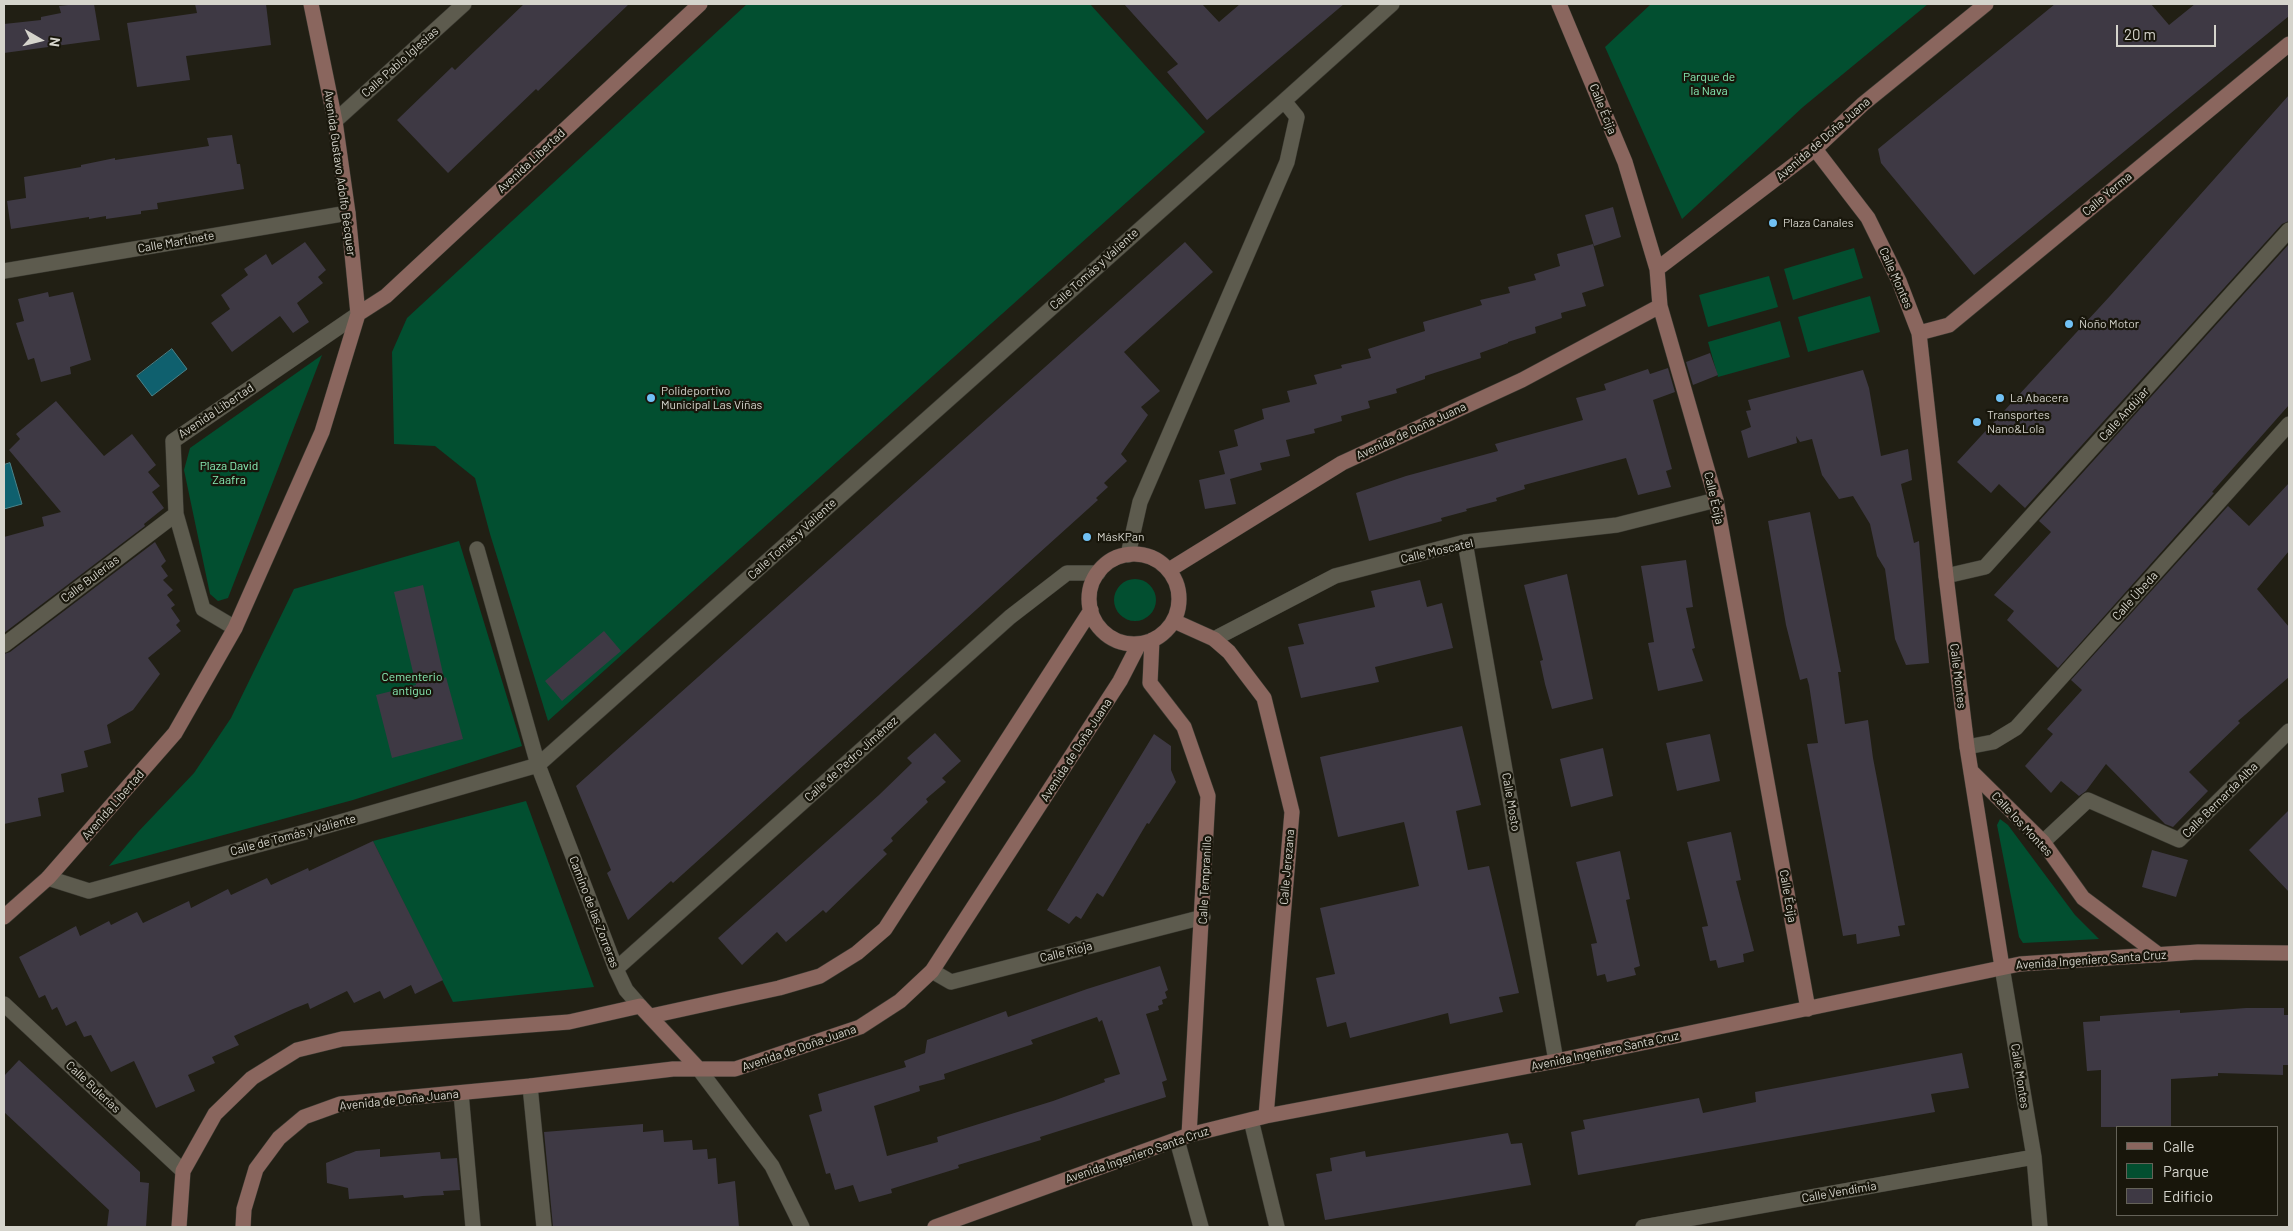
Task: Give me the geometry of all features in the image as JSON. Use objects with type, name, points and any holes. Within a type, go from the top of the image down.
[{"type":"street","name":"Avenida Gustavo Adolfo Bécquer","points":[[311,4],[335,121],[348,213],[358,314]]},
{"type":"street","name":"Calle Pablo Iglesias","points":[[335,121],[464,4]]},
{"type":"street","name":"Avenida Libertad","points":[[235,628],[203,609],[176,514],[173,441],[386,296],[700,4]]},
{"type":"street","points":[[1128,555],[1140,502],[1287,162],[1297,118],[1284,101],[1392,4]]},
{"type":"street","name":"Calle Écija","points":[[1559,4],[1625,162],[1656,269],[1660,306],[1716,500],[1808,1009]]},
{"type":"street","name":"Avenida de Doña Juana","points":[[1656,269],[1815,149],[1863,104],[1986,4]]},
{"type":"street","name":"Calle Yerma","points":[[1919,333],[1949,325],[2289,44]]},
{"type":"street","name":"Calle Tomás y Valiente","points":[[538,765],[1284,101]]},
{"type":"street","name":"Calle Montes","points":[[1815,149],[1868,218],[1899,281],[1919,333],[1967,747],[1973,773],[2002,967],[2034,1157],[2040,1227]]},
{"type":"street","name":"Calle Martinete","points":[[4,271],[348,213]]},
{"type":"street","name":"Calle Andújar","points":[[1946,576],[1985,567],[2289,230]]},
{"type":"street","name":"Avenida de Doña Juana","points":[[1169,570],[1342,463],[1522,380],[1660,306]]},
{"type":"street","name":"Avenida Libertad","points":[[4,917],[48,878],[175,733],[235,628],[322,432],[358,314]]},
{"type":"street","name":"Calle Úbeda","points":[[1967,747],[1993,742],[2016,728],[2289,424]]},
{"type":"street","name":"Calle Moscatel","points":[[1214,639],[1335,576],[1465,542],[1617,525],[1716,500]]},
{"type":"street","name":"Calle Bulerías","points":[[4,644],[176,514]]},
{"type":"street","name":"Calle Mosto","points":[[1465,542],[1556,1061]]},
{"type":"street","name":"Camino de las Zorreras","points":[[477,549],[538,765],[616,969],[626,990],[698,1068],[772,1166],[802,1227]]},
{"type":"street","points":[[1128,555],[1143,555],[1158,560],[1169,570],[1176,582],[1179,595],[1178,608],[1174,621],[1164,632],[1146,642],[1126,643],[1104,632],[1096,622],[1091,610],[1090,591],[1098,573],[1106,565],[1116,558],[1128,555]]},
{"type":"street","name":"Calle de Pedro Jiménez","points":[[616,969],[1010,618],[1068,573],[1098,573]]},
{"type":"street","points":[[179,1227],[183,1170],[214,1114],[252,1078],[297,1050],[342,1039],[569,1022],[779,988],[820,976],[857,953],[885,929],[1091,610]]},
{"type":"street","points":[[1174,621],[1214,639]]},
{"type":"street","name":"Calle Jerezana","points":[[1214,639],[1229,652],[1264,698],[1292,812],[1259,1118],[1277,1227]]},
{"type":"street","name":"Avenida de Doña Juana","points":[[243,1227],[244,1209],[256,1169],[279,1138],[304,1117],[340,1104],[698,1068],[735,1069],[860,1027],[900,1001],[932,970],[1146,642]]},
{"type":"street","name":"Calle Tempranillo","points":[[1146,642],[1150,683],[1184,727],[1208,796],[1203,917],[1183,1137],[1202,1227]]},
{"type":"street","name":"Calle Bernarda Alba","points":[[2043,842],[2088,800],[2179,840],[2289,731]]},
{"type":"street","name":"Calle de Tomás y Valiente","points":[[48,878],[89,891],[538,765]]},
{"type":"street","name":"Calle los Montes","points":[[1973,773],[2043,842],[2083,898],[2159,955]]},
{"type":"street","name":"Calle Rioja","points":[[932,970],[951,982],[1203,917]]},
{"type":"street","name":"Avenida Ingeniero Santa Cruz","points":[[936,1227],[1183,1137],[1259,1118],[1556,1061],[2002,967],[2020,964],[2198,952],[2289,953]]},
{"type":"street","name":"Calle Bulerías","points":[[4,1004],[183,1170]]},
{"type":"street","points":[[530,1086],[544,1227]]},
{"type":"street","points":[[461,1093],[473,1227]]},
{"type":"street","name":"Calle Vendimia","points":[[1643,1227],[2034,1157]]},
{"type":"green space","name":"Polideportivo Municipal Las Viñas","points":[[747,4],[1090,4],[1205,132],[548,721],[490,534],[475,478],[435,446],[394,444],[392,352],[407,318]]},
{"type":"green space","name":"Parque de la Nava","points":[[1651,4],[1928,4],[1803,107],[1682,219],[1605,47]]},
{"type":"green space","points":[[1854,248],[1863,278],[1793,300],[1784,269]]},
{"type":"green space","points":[[1769,276],[1778,307],[1708,327],[1699,295]]},
{"type":"green space","points":[[1870,296],[1880,332],[1808,352],[1798,317]]},
{"type":"green space","points":[[1780,321],[1790,357],[1718,377],[1708,342]]},
{"type":"green space","name":"Plaza David Zaafra","points":[[322,355],[228,598],[218,601],[210,594],[184,470],[190,448]]},
{"type":"green space","name":"Cementerio antiguo","points":[[459,541],[522,746],[353,800],[109,866],[138,832],[194,773],[231,718],[294,589]]},
{"type":"green space","points":[[1139,579],[1147,582],[1153,588],[1156,600],[1153,612],[1147,618],[1131,621],[1123,618],[1117,612],[1114,596],[1117,588],[1123,582]]},
{"type":"green space","points":[[526,801],[594,987],[453,1002],[373,841]]},
{"type":"green space","points":[[2000,819],[2008,825],[2075,915],[2099,939],[2023,943],[2019,937],[1997,825]]},
{"type":"water","points":[[172,349],[187,369],[152,396],[137,376]]},
{"type":"water","points":[[10,463],[22,504],[4,509],[4,465]]},
{"type":"building","points":[[94,4],[100,40],[4,53],[4,24],[41,20],[41,17],[61,13],[59,6]]},
{"type":"building","points":[[195,4],[266,4],[271,45],[186,56],[190,80],[137,87],[127,23],[197,13]]},
{"type":"building","points":[[524,4],[629,4],[448,173],[397,120],[452,67],[455,70]]},
{"type":"building","points":[[1124,4],[1202,4],[1219,22],[1240,4],[1344,4],[1207,120],[1167,72],[1178,64]]},
{"type":"building","points":[[2055,4],[2151,4],[2169,25],[2195,4],[2289,4],[2289,16],[1974,275],[1881,163],[1878,149]]},
{"type":"building","points":[[2289,95],[2289,221],[2282,224],[2025,508],[1999,484],[1991,493],[1957,462],[2110,296]]},
{"type":"building","points":[[232,135],[237,164],[240,164],[244,189],[157,203],[158,209],[141,211],[141,214],[106,219],[106,216],[89,219],[89,217],[11,229],[7,201],[26,198],[24,177],[81,167],[81,165],[115,158],[115,160],[209,146],[207,138]]},
{"type":"building","points":[[1613,207],[1621,237],[1594,246],[1585,215]]},
{"type":"building","points":[[305,242],[326,270],[318,277],[323,283],[297,303],[309,322],[293,333],[280,316],[232,352],[211,323],[230,309],[221,295],[248,275],[244,269],[266,254],[272,265]]},
{"type":"building","points":[[1185,242],[1213,272],[1124,352],[1160,391],[1141,407],[1148,415],[1121,454],[1127,461],[1104,483],[1108,487],[1096,498],[1098,500],[673,883],[671,881],[628,920],[607,873],[611,870],[576,786]]},
{"type":"building","points":[[1593,244],[1604,286],[1582,293],[1586,306],[1561,313],[1562,318],[1535,327],[1536,333],[1480,353],[1481,358],[1425,376],[1425,379],[1396,389],[1397,393],[1368,401],[1370,408],[1341,416],[1342,421],[1314,429],[1315,433],[1286,440],[1290,456],[1260,463],[1262,470],[1230,479],[1236,504],[1205,509],[1199,480],[1225,474],[1219,451],[1238,446],[1234,430],[1264,419],[1262,409],[1290,402],[1287,391],[1317,384],[1314,375],[1342,368],[1341,365],[1371,358],[1368,349],[1425,331],[1423,322],[1482,305],[1480,300],[1510,293],[1508,287],[1536,280],[1534,274],[1560,266],[1557,254]]},
{"type":"building","points":[[2289,244],[2289,405],[2212,492],[2214,493],[2058,668],[2007,620],[2014,611],[1994,595],[2051,532],[2039,521]]},
{"type":"building","points":[[48,292],[49,297],[73,292],[91,360],[70,367],[71,374],[41,382],[34,358],[28,360],[16,323],[24,321],[18,299]]},
{"type":"building","points":[[1710,353],[1718,375],[1693,385],[1686,362]]},
{"type":"building","points":[[1668,368],[1675,392],[1653,400],[1672,469],[1666,471],[1671,487],[1638,495],[1626,458],[1524,485],[1525,489],[1496,498],[1497,501],[1441,518],[1442,521],[1369,541],[1356,493],[1406,476],[1498,451],[1495,444],[1583,420],[1576,398],[1606,390],[1604,384],[1648,369],[1650,374]]},
{"type":"building","points":[[1863,370],[1869,388],[1881,456],[1908,449],[1912,480],[1901,484],[1914,543],[1919,541],[1929,663],[1906,665],[1895,639],[1885,569],[1877,556],[1870,524],[1853,496],[1839,499],[1822,475],[1812,439],[1800,442],[1796,436],[1797,443],[1748,458],[1741,431],[1751,427],[1746,411],[1751,410],[1748,400]]},
{"type":"building","points":[[56,401],[104,456],[132,434],[156,465],[148,472],[160,486],[152,492],[164,508],[144,524],[145,526],[4,633],[4,537],[44,526],[42,517],[61,512],[9,450],[20,439],[16,434]]},
{"type":"building","points":[[2289,483],[2289,551],[2257,589],[2289,627],[2289,677],[2238,721],[2240,723],[2189,772],[2208,791],[2173,827],[2165,824],[2106,764],[2086,791],[2079,796],[2061,781],[2051,793],[2025,766],[2053,734],[2047,729],[2082,690],[2071,680],[2228,506],[2249,526]]},
{"type":"building","points":[[1810,512],[1841,672],[1838,672],[1845,724],[1868,720],[1873,758],[1905,925],[1898,926],[1900,936],[1857,944],[1856,934],[1843,936],[1807,744],[1818,743],[1809,685],[1807,678],[1800,680],[1786,625],[1768,521]]},
{"type":"building","points":[[155,542],[166,561],[161,566],[168,576],[163,580],[173,590],[167,595],[175,605],[171,608],[180,621],[176,625],[181,631],[148,658],[160,674],[133,710],[107,725],[111,743],[84,751],[88,767],[61,774],[64,792],[38,798],[41,816],[4,824],[4,654],[10,652]]},
{"type":"building","points":[[1686,560],[1693,607],[1686,608],[1695,648],[1692,649],[1703,681],[1658,691],[1648,643],[1654,642],[1641,566]]},
{"type":"building","points":[[1567,574],[1593,699],[1552,709],[1540,661],[1543,660],[1524,585]]},
{"type":"building","points":[[1420,580],[1427,607],[1442,603],[1453,648],[1375,667],[1379,682],[1301,698],[1288,647],[1304,644],[1298,624],[1375,607],[1371,591]]},
{"type":"building","points":[[423,585],[444,678],[446,677],[463,739],[392,758],[376,695],[416,685],[394,592]]},
{"type":"building","points":[[604,631],[621,651],[562,701],[545,681]]},
{"type":"building","points":[[1462,726],[1481,805],[1456,811],[1468,870],[1489,866],[1519,993],[1499,997],[1503,1012],[1450,1024],[1448,1013],[1350,1038],[1346,1022],[1327,1027],[1316,978],[1335,974],[1320,908],[1419,886],[1404,822],[1338,837],[1320,757]]},
{"type":"building","points":[[935,733],[961,761],[942,778],[946,782],[926,799],[928,802],[891,838],[893,841],[883,850],[887,854],[826,913],[823,910],[786,942],[777,932],[742,965],[718,938],[879,795],[912,763],[907,758]]},
{"type":"building","points":[[1154,734],[1171,746],[1171,770],[1176,782],[1149,824],[1147,823],[1103,897],[1097,893],[1081,919],[1076,916],[1069,924],[1047,910]]},
{"type":"building","points":[[1710,734],[1720,781],[1677,791],[1666,743]]},
{"type":"building","points":[[1603,748],[1613,796],[1571,807],[1560,759]]},
{"type":"building","points":[[2289,810],[2289,892],[2249,850]]},
{"type":"building","points":[[1731,832],[1741,880],[1736,881],[1754,951],[1743,954],[1744,962],[1718,968],[1716,960],[1710,961],[1702,927],[1708,926],[1687,842]]},
{"type":"building","points":[[373,841],[443,980],[415,994],[411,985],[384,999],[380,991],[354,1003],[347,991],[310,1009],[308,1003],[293,1009],[234,1036],[239,1045],[212,1057],[215,1063],[188,1075],[195,1091],[156,1108],[134,1061],[111,1072],[91,1035],[84,1037],[76,1021],[66,1026],[57,1007],[52,1010],[45,995],[39,998],[19,957],[76,926],[80,936],[109,921],[111,925],[137,912],[143,923],[189,901],[191,908],[228,889],[231,895],[267,878],[271,885],[308,868],[309,871]]},
{"type":"building","points":[[2152,850],[2188,860],[2176,897],[2142,887]]},
{"type":"building","points":[[1620,851],[1630,899],[1626,900],[1640,966],[1634,968],[1636,975],[1607,982],[1605,974],[1597,976],[1591,944],[1597,943],[1576,862]]},
{"type":"building","points":[[1160,966],[1168,990],[1165,992],[1167,998],[1162,1000],[1163,1004],[1158,1006],[1159,1010],[1146,1014],[1167,1080],[1162,1082],[1166,1097],[1040,1137],[1041,1140],[958,1165],[959,1168],[891,1189],[892,1193],[859,1202],[853,1185],[835,1190],[830,1173],[826,1174],[809,1115],[822,1111],[818,1094],[906,1067],[904,1061],[925,1053],[927,1040],[1006,1011],[1008,1017]],"holes":[[[1097,1017],[1099,1022],[1102,1020],[1120,1074],[1104,1079],[1105,1082],[1053,1101],[937,1137],[938,1142],[887,1156],[874,1106],[920,1091],[919,1086],[945,1079],[944,1074],[1033,1044],[1031,1040]]]},
{"type":"building","points":[[2246,1008],[2284,1008],[2284,1015],[2289,1015],[2289,1065],[2283,1065],[2283,1075],[2218,1073],[2218,1076],[2171,1079],[2171,1126],[2101,1127],[2101,1070],[2087,1071],[2083,1022],[2100,1021],[2100,1016],[2180,1010],[2180,1013]]},
{"type":"building","points":[[1962,1053],[1969,1088],[1931,1094],[1935,1112],[1578,1175],[1571,1132],[1585,1129],[1583,1120],[1699,1098],[1703,1113],[1756,1102],[1755,1092]]},
{"type":"building","points":[[19,1060],[140,1172],[140,1182],[149,1183],[146,1227],[107,1227],[109,1210],[4,1112],[4,1076]]},
{"type":"building","points":[[643,1124],[643,1132],[663,1130],[664,1142],[692,1140],[693,1150],[707,1149],[708,1159],[716,1158],[718,1184],[735,1181],[739,1227],[553,1227],[544,1132]]},
{"type":"building","points":[[1508,1133],[1511,1144],[1522,1143],[1531,1185],[1325,1220],[1316,1174],[1332,1171],[1330,1158],[1365,1151],[1366,1157]]},
{"type":"building","points":[[380,1149],[380,1157],[440,1152],[441,1159],[457,1158],[460,1190],[443,1191],[444,1195],[404,1198],[403,1195],[349,1199],[348,1188],[327,1183],[326,1163],[356,1151]]},
{"type":"place","name":"Plaza Canales","points":[[1773,223]]},
{"type":"place","name":"Ñoño Motor","points":[[2069,324]]},
{"type":"place","name":"Polideportivo Municipal Las Viñas","points":[[651,398]]},
{"type":"place","name":"La Abacera","points":[[2000,398]]},
{"type":"place","name":"Transportes Nano&Lola","points":[[1977,422]]},
{"type":"place","name":"MásKPan","points":[[1087,537]]}]
